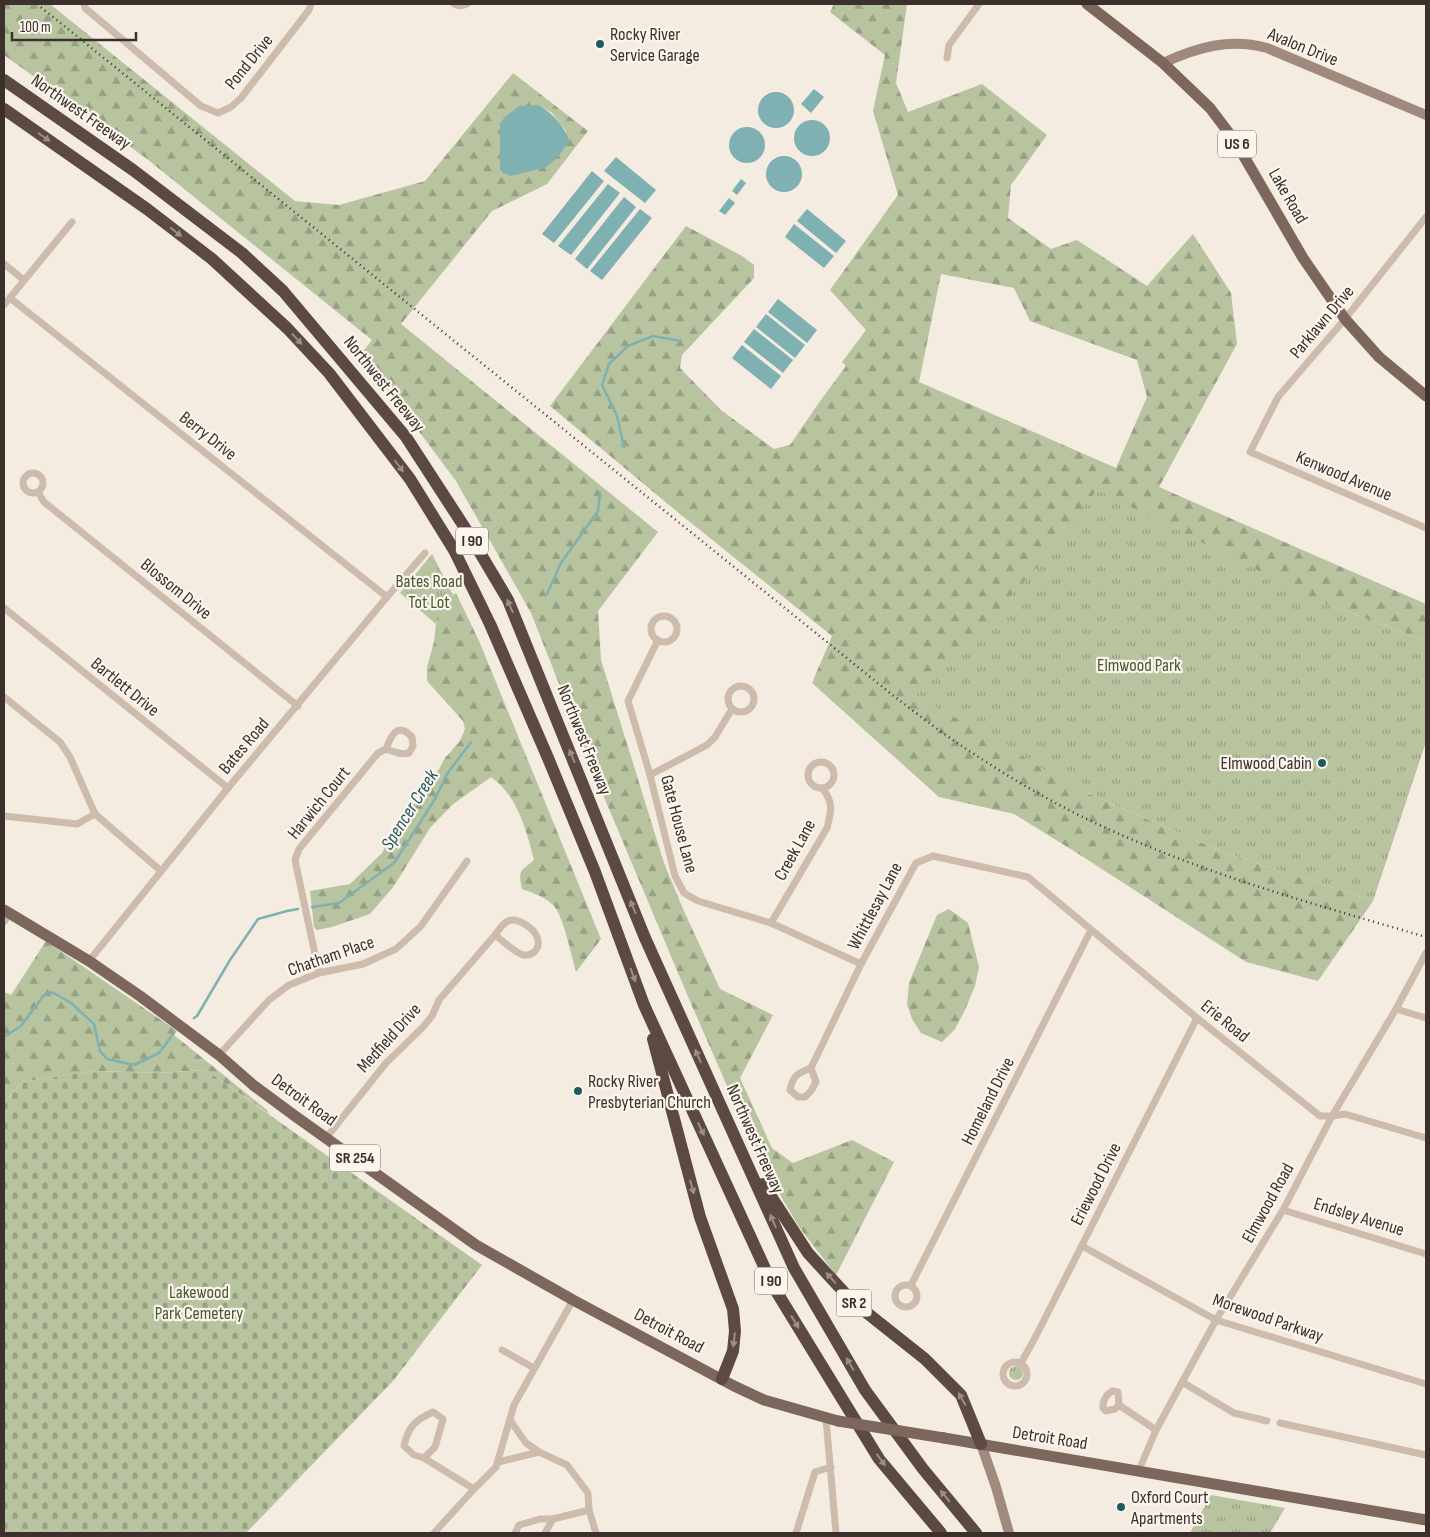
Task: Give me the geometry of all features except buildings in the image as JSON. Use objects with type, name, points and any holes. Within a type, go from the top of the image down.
[{"type":"highway","name":"Northwest Freeway","points":[[4,80],[133,170],[242,253],[283,291],[406,437],[466,530],[508,600],[645,938],[794,1268],[866,1390],[923,1469],[976,1533]]},
{"type":"highway","name":"Northwest Freeway","points":[[4,109],[147,209],[212,259],[287,328],[329,373],[410,479],[454,550],[490,624],[599,881],[644,1005],[773,1286],[879,1459],[941,1533]]},
{"type":"highway","points":[[644,1005],[700,1217],[733,1309],[735,1331],[732,1351],[722,1379]]},
{"type":"highway","name":"SR 2","points":[[740,1148],[808,1253],[852,1301],[925,1359],[961,1395],[981,1444]]},
{"type":"main road","name":"Lake Road","points":[[1087,4],[1163,63],[1210,108],[1236,141],[1303,258],[1345,319],[1379,357],[1426,396]]},
{"type":"main road","name":"Detroit Road","points":[[6,915],[89,961],[140,996],[219,1055],[253,1085],[476,1245],[573,1300],[764,1400],[832,1420],[1139,1470],[1426,1520]]},
{"type":"street","name":"Pond Drive","points":[[84,4],[85,8],[201,106],[218,113],[232,107],[241,98],[309,10],[310,4]]},
{"type":"street","points":[[454,4],[462,6],[467,4]]},
{"type":"street","points":[[947,58],[949,45],[979,4]]},
{"type":"street","name":"Avalon Drive","points":[[1163,63],[1195,50],[1226,43],[1250,43],[1267,48],[1426,115]]},
{"type":"street","name":"Parklawn Drive","points":[[1250,452],[1278,396],[1345,319],[1426,217]]},
{"type":"street","points":[[4,306],[72,222]]},
{"type":"street","points":[[4,264],[24,280]]},
{"type":"street","name":"Berry Drive","points":[[10,298],[387,598]]},
{"type":"street","name":"Kenwood Avenue","points":[[1250,452],[1426,528]]},
{"type":"street","name":"Blossom Drive","points":[[38,492],[44,502],[298,706]]},
{"type":"street","name":"Bates Road","points":[[89,961],[228,788],[425,553]]},
{"type":"street","name":"Bartlett Drive","points":[[4,608],[228,788]]},
{"type":"street","name":"Gate House Lane","points":[[658,640],[628,701],[650,774],[675,876],[684,893],[698,901],[771,923],[861,964]]},
{"type":"street","points":[[4,697],[60,742],[70,757],[95,814],[161,871]]},
{"type":"street","points":[[650,774],[707,745],[716,737],[732,709]]},
{"type":"street","name":"Harwich Court","points":[[319,973],[295,860],[299,849],[378,753],[386,749]]},
{"type":"street","name":"Creek Lane","points":[[771,923],[827,828],[832,812],[828,796],[823,789]]},
{"type":"street","points":[[4,816],[76,824],[95,814]]},
{"type":"street","name":"Whittlesay Lane","points":[[811,1068],[861,964],[916,863],[933,856],[1028,877]]},
{"type":"street","name":"Chatham Place","points":[[219,1055],[269,1000],[289,985],[319,973],[363,964],[396,949],[421,926],[467,861]]},
{"type":"street","name":"Erie Road","points":[[1028,877],[1196,1018],[1320,1116],[1345,1114],[1426,1138]]},
{"type":"street","name":"Medfield Drive","points":[[326,1138],[386,1063],[423,1027],[432,1016],[439,1000],[504,924],[509,920],[517,920],[536,935],[538,947],[536,952],[525,955],[519,953],[495,935]]},
{"type":"street","name":"Homeland Drive","points":[[911,1285],[1091,930]]},
{"type":"street","name":"Elmwood Road","points":[[1139,1470],[1156,1430],[1216,1320],[1282,1210],[1332,1116],[1396,1009],[1426,952]]},
{"type":"street","points":[[1396,1009],[1426,1018]]},
{"type":"street","name":"Eriewood Drive","points":[[1020,1363],[1082,1246],[1196,1018]]},
{"type":"street","name":"Endsley Avenue","points":[[1282,1210],[1426,1254]]},
{"type":"street","name":"Morewood Parkway","points":[[1082,1246],[1216,1320],[1426,1384]]},
{"type":"street","points":[[434,1533],[496,1467],[514,1405],[573,1300]]},
{"type":"street","points":[[502,1350],[534,1368]]},
{"type":"street","points":[[1182,1382],[1234,1413],[1267,1421]]},
{"type":"street","points":[[1119,1405],[1156,1430]]},
{"type":"street","points":[[424,1458],[435,1447],[443,1420],[433,1412],[420,1418],[407,1432],[404,1446],[414,1454],[424,1458],[474,1489]]},
{"type":"street","points":[[510,1420],[526,1443],[539,1452],[567,1465],[588,1492],[589,1510],[596,1533]]},
{"type":"street","points":[[832,1420],[831,1467],[836,1533]]},
{"type":"street","points":[[1280,1423],[1426,1455]]},
{"type":"street","points":[[981,1444],[1009,1533]]},
{"type":"street","points":[[498,1462],[539,1452]]},
{"type":"street","points":[[796,1533],[815,1472],[831,1467]]},
{"type":"street","points":[[515,1533],[519,1526],[540,1519],[589,1510]]},
{"type":"street","points":[[545,1533],[553,1518]]},
{"type":"green space","points":[[4,4],[50,4],[295,201],[339,205],[425,181],[513,73],[588,131],[547,184],[492,211],[401,324],[658,532],[598,611],[601,660],[664,863],[720,989],[773,1015],[740,1078],[772,1148],[793,1163],[852,1140],[894,1162],[836,1275],[799,1227],[759,1159],[604,797],[531,613],[456,481],[361,354],[372,340],[147,159],[4,55]],"holes":[[[539,105],[552,113],[566,131],[524,172],[511,176]]]},
{"type":"green space","points":[[834,4],[907,4],[896,83],[908,112],[982,84],[1047,135],[1011,185],[1008,218],[1051,249],[1077,240],[1147,286],[1193,234],[1231,293],[1237,344],[1159,487],[1426,604],[1426,641],[1321,602],[1076,788],[1223,852],[1373,901],[1318,981],[1246,962],[1014,814],[939,797],[812,683],[832,636],[680,514],[550,406],[686,226],[742,256],[754,265],[754,278],[682,355],[680,368],[721,410],[774,449],[790,445],[846,366],[842,362],[866,330],[830,290],[898,195],[873,111],[885,55],[830,12]],"holes":[[[941,274],[1014,288],[1030,321],[1137,360],[1147,397],[1116,468],[919,382]]]},
{"type":"green space","name":"Elmwood Park","points":[[1097,490],[1321,602],[1426,641],[1426,742],[1373,901],[1223,852],[1076,788],[916,695],[1045,559]]},
{"type":"green space","name":"Bates Road Tot Lot","points":[[432,554],[453,595],[447,610],[436,624],[400,593]]},
{"type":"green space","points":[[456,593],[480,643],[601,939],[576,972],[564,926],[557,910],[546,900],[522,889],[521,872],[534,860],[531,849],[520,814],[508,794],[491,777],[452,805],[430,828],[394,886],[370,914],[332,927],[317,930],[314,927],[310,891],[350,884],[382,853],[408,805],[423,793],[433,780],[445,758],[460,741],[465,729],[463,721],[427,681],[427,667],[434,642],[436,624],[447,610],[453,595]]},
{"type":"green space","points":[[949,909],[968,923],[979,967],[975,986],[965,1010],[955,1029],[942,1042],[921,1033],[912,1019],[907,1004],[909,983],[937,915]]},
{"type":"green space","points":[[46,941],[177,1031],[168,1041],[174,1035],[267,1110],[269,1114],[206,1070],[158,1073],[93,1071],[22,1082],[4,1103],[4,992],[11,995]]},
{"type":"green space","name":"Lakewood Park Cemetery","points":[[206,1070],[482,1265],[393,1381],[246,1533],[4,1533],[4,1103],[22,1082],[93,1071],[158,1073]]},
{"type":"green space","points":[[1016,1366],[1021,1368],[1023,1373],[1021,1378],[1016,1380],[1011,1378],[1009,1373],[1011,1368]]},
{"type":"green space","points":[[1211,1495],[1285,1508],[1270,1533],[1190,1533]]},
{"type":"water","points":[[814,89],[824,97],[811,113],[801,104]]},
{"type":"water","points":[[776,92],[788,98],[794,110],[788,122],[776,128],[764,122],[758,110],[764,98]]},
{"type":"water","points":[[539,105],[557,120],[569,141],[558,157],[546,167],[511,176],[503,173],[500,169],[500,123],[519,106]]},
{"type":"water","points":[[812,120],[824,126],[830,138],[824,150],[812,156],[800,150],[794,138],[800,126]]},
{"type":"water","points":[[747,127],[759,133],[765,145],[759,157],[747,163],[735,157],[729,145],[735,133]]},
{"type":"water","points":[[784,156],[796,162],[802,174],[796,186],[784,192],[772,186],[766,174],[772,162]]},
{"type":"water","points":[[616,157],[656,190],[645,203],[604,171]]},
{"type":"water","points":[[592,171],[604,181],[554,243],[542,234]]},
{"type":"water","points":[[741,179],[746,183],[737,195],[732,191]]},
{"type":"water","points":[[608,184],[620,193],[571,255],[558,246]]},
{"type":"water","points":[[624,197],[636,207],[587,269],[575,259]]},
{"type":"water","points":[[729,198],[735,203],[725,215],[719,211]]},
{"type":"water","points":[[640,209],[652,218],[602,280],[590,271]]},
{"type":"water","points":[[807,209],[846,241],[836,253],[797,221]]},
{"type":"water","points":[[794,224],[834,256],[824,268],[785,237]]},
{"type":"water","points":[[778,299],[817,330],[807,343],[768,312]]},
{"type":"water","points":[[766,314],[805,345],[795,358],[756,327]]},
{"type":"water","points":[[754,329],[793,360],[783,373],[744,342]]},
{"type":"water","points":[[742,345],[781,376],[771,389],[732,358]]},
{"type":"waterway","name":"Spencer Creek","points":[[624,447],[617,416],[602,385],[609,364],[628,346],[653,336],[681,341]]},
{"type":"waterway","name":"Spencer Creek","points":[[547,594],[561,563],[598,511],[600,493]]},
{"type":"waterway","name":"Spencer Creek","points":[[312,907],[339,903],[394,863],[435,799],[447,774],[471,742]]},
{"type":"waterway","name":"Spencer Creek","points":[[194,1018],[258,919],[298,909]]},
{"type":"waterway","name":"Spencer Creek","points":[[4,1037],[21,1026],[44,995],[52,992],[71,1003],[94,1024],[100,1051],[107,1059],[134,1065],[159,1053],[174,1033]]},
{"type":"railway","points":[[37,4],[895,697],[973,754],[1028,788],[1067,809],[1182,860],[1263,888],[1426,937]]},
{"type":"place","name":"Rocky River Service Garage","points":[[600,44]]},
{"type":"place","name":"Elmwood Cabin","points":[[1322,763]]},
{"type":"place","name":"Rocky River Presbyterian Church","points":[[578,1091]]},
{"type":"place","name":"Oxford Court Apartments","points":[[1121,1507]]}]
